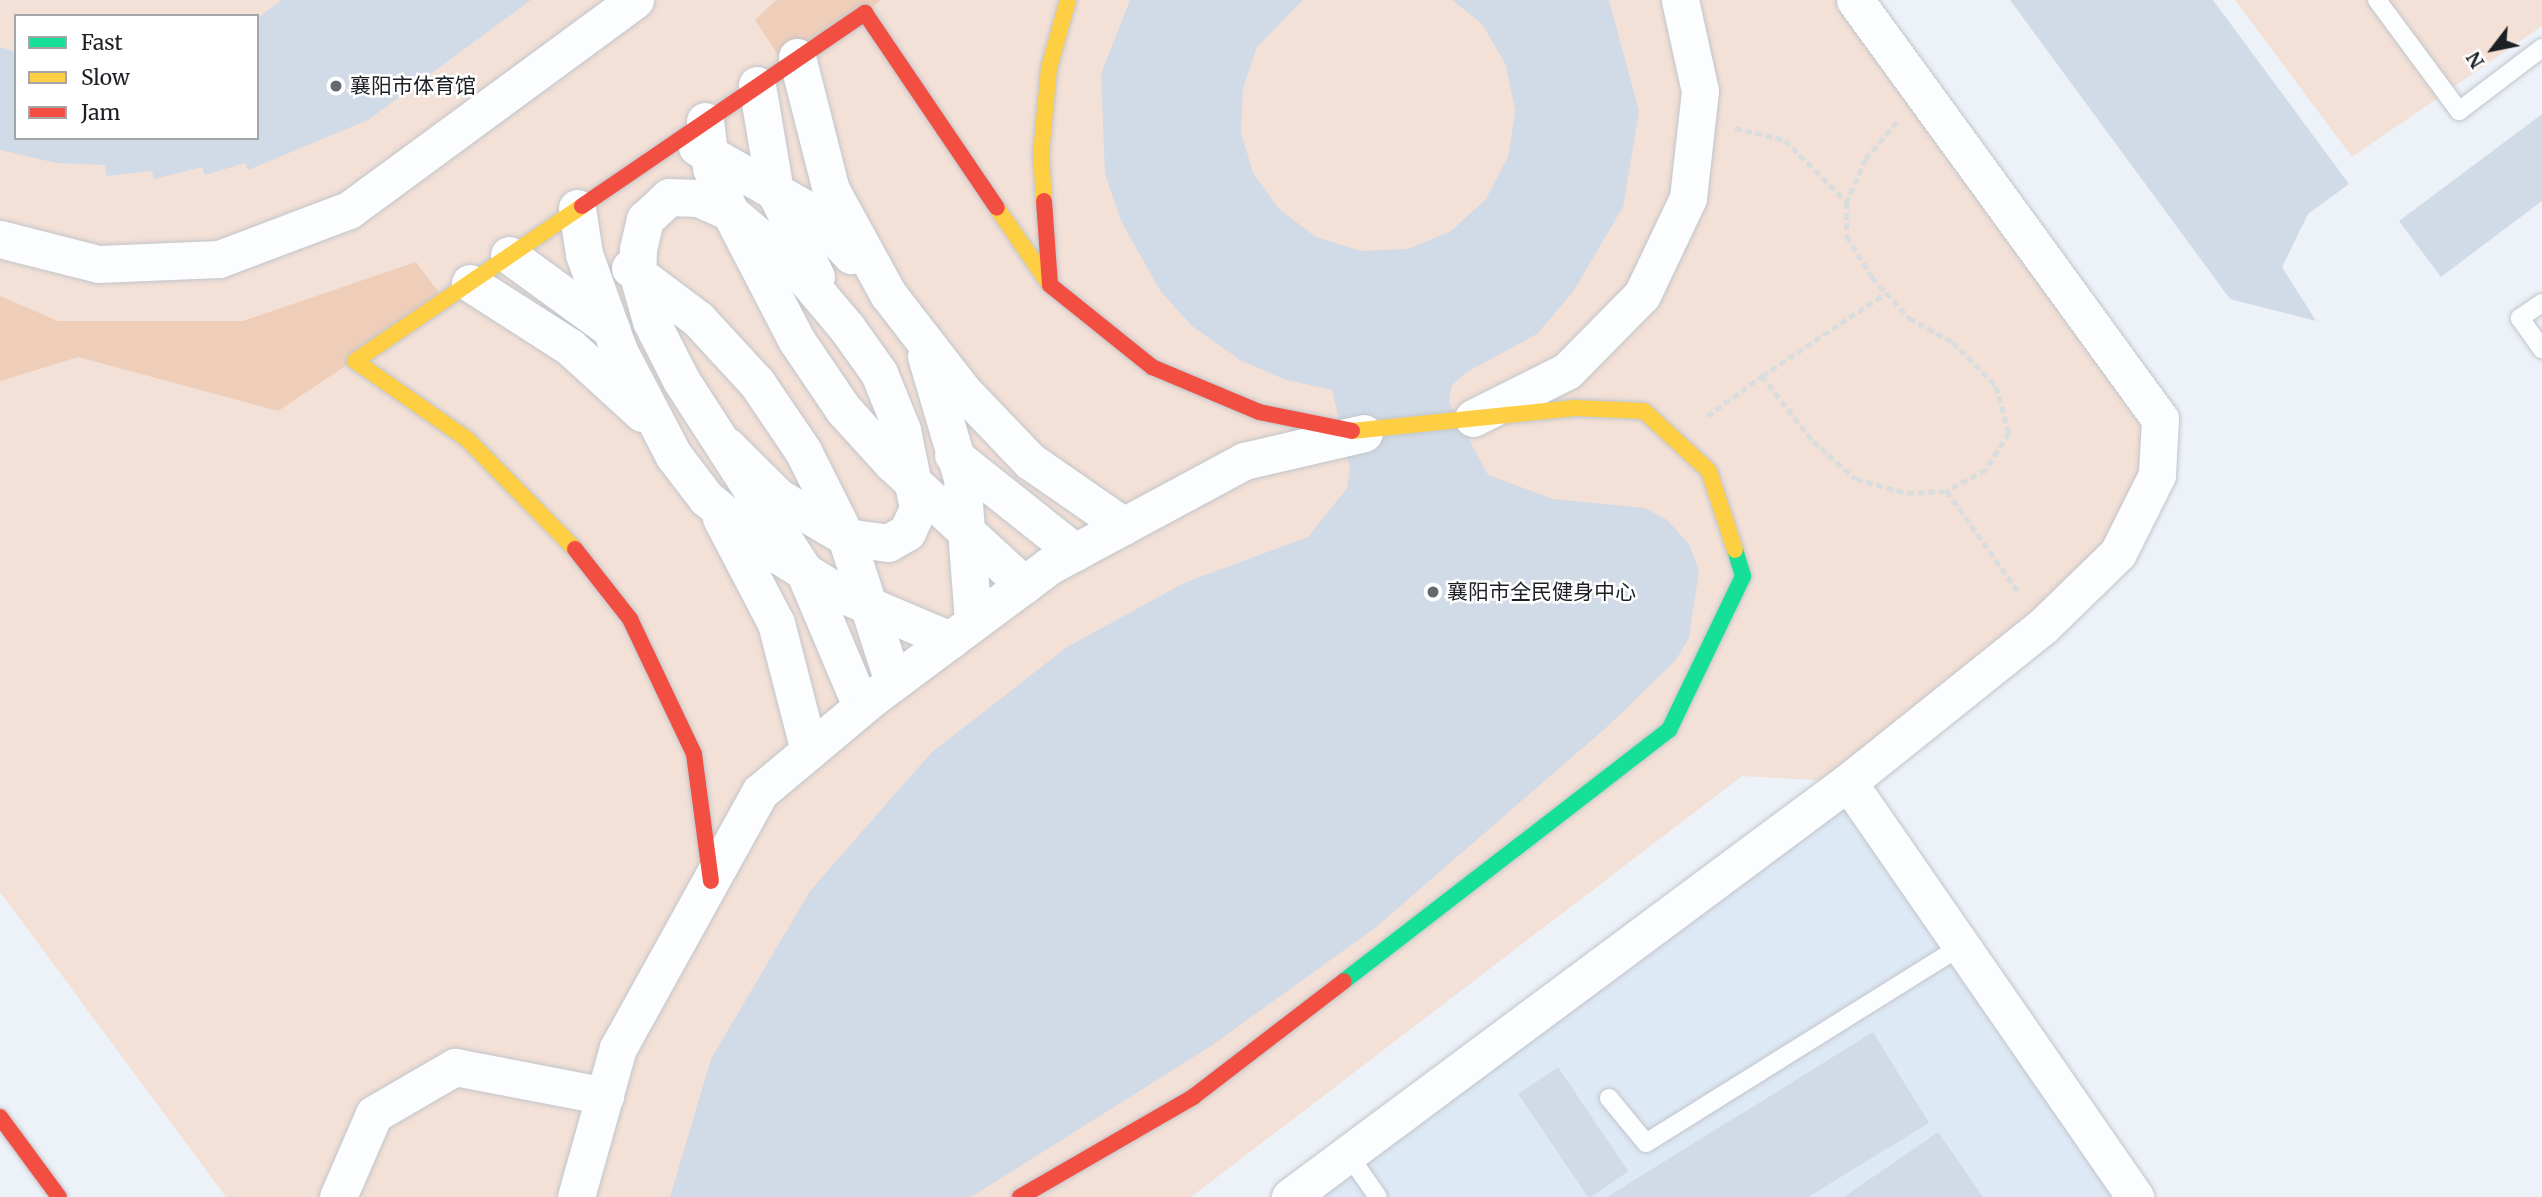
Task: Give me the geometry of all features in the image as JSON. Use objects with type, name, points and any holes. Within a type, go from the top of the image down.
[{"type":"street","points":[[0,239],[98,264],[219,260],[349,210],[635,0]]},
{"type":"street","points":[[1050,285],[1041,154],[1049,68],[1068,0]]},
{"type":"street","points":[[1471,419],[1567,371],[1642,295],[1688,198],[1700,91],[1681,0]]},
{"type":"street","points":[[1290,1197],[1848,782],[2043,626],[2118,553],[2157,475],[2160,419],[1855,0]]},
{"type":"street","points":[[711,881],[694,754],[630,619],[553,520],[467,439],[355,361],[509,255],[571,224],[698,137],[757,85],[861,6],[1050,285],[1152,367],[1259,412],[1364,433]]},
{"type":"street","points":[[797,57],[831,190],[888,293]]},
{"type":"street","points":[[757,85],[775,191],[847,328]]},
{"type":"street","points":[[698,137],[775,191],[811,212],[888,293],[919,334],[1030,461],[1124,526]]},
{"type":"street","points":[[698,137],[730,212],[813,363],[844,409],[913,483],[1024,585]]},
{"type":"street","points":[[861,706],[804,571],[727,446],[697,405],[651,321],[636,272],[645,219],[669,197],[698,198],[730,212],[799,271],[847,328],[879,373],[956,458],[1074,552]]},
{"type":"street","points":[[571,224],[698,319],[757,383],[803,451],[846,537],[872,607],[893,682]]},
{"type":"street","points":[[571,224],[611,330],[674,456]]},
{"type":"street","points":[[509,255],[611,330],[697,405]]},
{"type":"street","points":[[470,282],[570,347],[640,411],[706,498],[776,623],[809,751]]},
{"type":"street","points":[[919,334],[956,458],[967,533],[961,631]]},
{"type":"street","points":[[727,446],[778,497],[846,537],[888,543],[908,532],[918,509],[913,483],[879,373]]},
{"type":"street","points":[[576,1197],[618,1048],[760,792],[861,706],[961,631],[1074,552],[1244,461],[1364,433],[1471,419],[1576,408],[1644,411],[1709,471],[1743,576],[1669,730],[1193,1097],[1020,1197]]},
{"type":"street","points":[[706,498],[804,571],[872,607],[961,631]]},
{"type":"street","points":[[1848,782],[2135,1197]]},
{"type":"street","points":[[338,1197],[374,1114],[455,1067],[604,1096]]},
{"type":"street","points":[[0,1117],[60,1197]]},
{"type":"lane","points":[[2377,0],[2459,111],[2542,48]]},
{"type":"lane","points":[[2542,303],[2520,318],[2542,349]]},
{"type":"lane","points":[[1609,1098],[1646,1143],[1961,946]]},
{"type":"lane","points":[[1348,1154],[1378,1197]]},
{"type":"path","points":[[1762,376],[1813,442],[1856,479],[1907,493],[1947,491],[1986,470],[2009,433],[1996,386],[1953,342],[1909,318],[1886,293],[1847,236],[1847,202],[1866,159],[1922,92]]},
{"type":"path","points":[[1697,118],[1785,140],[1847,202]]},
{"type":"path","points":[[1674,439],[1886,293]]},
{"type":"path","points":[[1947,491],[2043,626]]},
{"type":"shaded area","points":[[0,0],[1843,0],[2160,419],[2118,553],[1848,782],[1742,776],[1191,1197],[226,1197],[0,892]]},
{"type":"shaded area","points":[[776,0],[882,0],[785,65],[755,20]]},
{"type":"shaded area","points":[[2235,0],[2542,0],[2542,26],[2352,157]]},
{"type":"shaded area","points":[[416,262],[444,300],[278,411],[78,357],[0,381],[0,296],[58,321],[243,321]]},
{"type":"shaded area","points":[[1848,782],[2135,1197],[1290,1197]]},
{"type":"building","name":"襄阳市体育馆","points":[[282,0],[531,0],[368,120],[248,170],[245,163],[205,175],[202,167],[154,179],[152,171],[106,176],[105,165],[56,163],[0,150],[0,47],[14,51],[14,140],[259,140],[259,17]]},
{"type":"building","name":"襄阳市全民健身中心","points":[[1130,0],[1303,0],[1257,47],[1243,88],[1241,132],[1253,173],[1279,209],[1316,237],[1361,251],[1408,249],[1451,231],[1486,199],[1508,157],[1515,111],[1506,65],[1482,24],[1452,0],[1609,0],[1639,111],[1623,207],[1573,292],[1537,334],[1467,372],[1452,385],[1449,402],[1488,475],[1553,499],[1645,508],[1667,520],[1689,544],[1699,570],[1689,638],[1676,660],[1608,726],[1375,928],[1211,1046],[971,1197],[670,1197],[711,1059],[810,891],[931,753],[1067,647],[1184,583],[1308,537],[1347,488],[1350,469],[1332,390],[1286,380],[1240,360],[1192,326],[1161,292],[1121,221],[1105,174],[1101,74]]},
{"type":"building","points":[[2010,0],[2213,0],[2349,184],[2308,214],[2282,267],[2316,321],[2230,299]]},
{"type":"building","points":[[2542,114],[2542,201],[2441,277],[2399,221]]},
{"type":"building","points":[[1873,1032],[1929,1123],[1808,1197],[1607,1197]]},
{"type":"building","points":[[1558,1067],[1628,1171],[1588,1197],[1518,1094]]},
{"type":"building","points":[[1938,1132],[1983,1197],[1844,1197]]},
{"type":"traffic: fast","points":[[1344,981],[1669,730],[1743,576],[1735,550]]},
{"type":"traffic: slow","points":[[1044,201],[1041,154],[1049,68],[1068,0]]},
{"type":"traffic: slow","points":[[575,549],[467,439],[355,361],[582,206]]},
{"type":"traffic: slow","points":[[997,208],[1050,285]]},
{"type":"traffic: slow","points":[[1352,431],[1575,408],[1644,411],[1709,471],[1735,550]]},
{"type":"traffic: jam","points":[[582,206],[865,13],[997,208]]},
{"type":"traffic: jam","points":[[1044,201],[1050,285],[1152,367],[1259,412],[1352,431]]},
{"type":"traffic: jam","points":[[575,549],[630,619],[694,754],[711,881]]},
{"type":"traffic: jam","points":[[1020,1197],[1193,1097],[1344,981]]},
{"type":"traffic: jam","points":[[0,1117],[59,1197]]},
{"type":"place","name":"襄阳市体育馆","points":[[336,86]]},
{"type":"place","name":"襄阳市全民健身中心","points":[[1433,592]]}]
